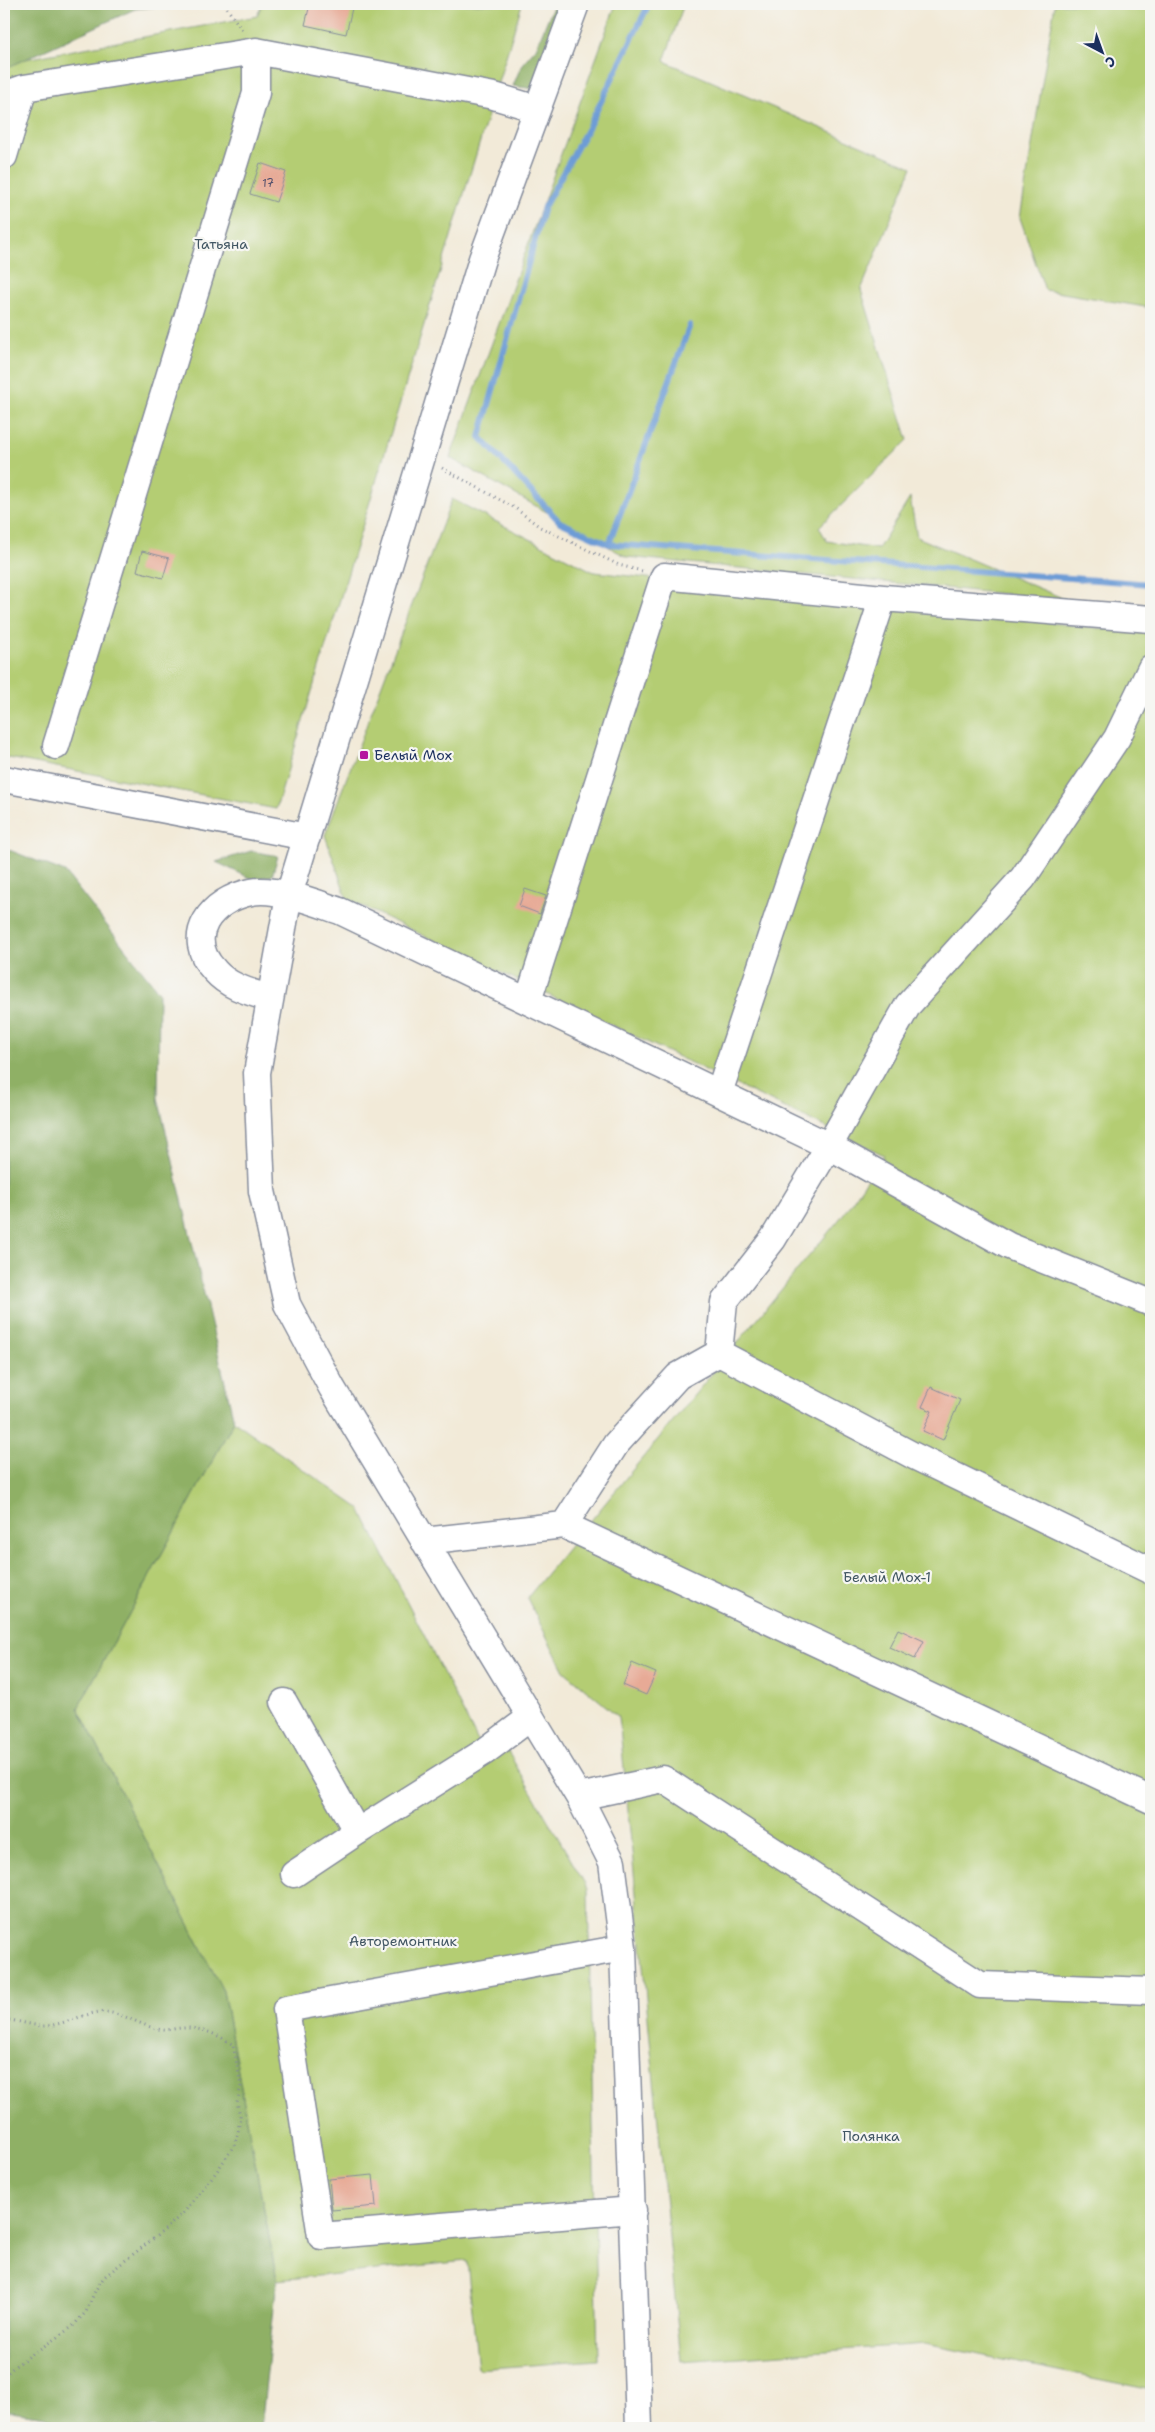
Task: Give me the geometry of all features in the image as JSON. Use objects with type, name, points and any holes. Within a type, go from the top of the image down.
[{"type":"street","points":[[576,4],[482,259],[289,895],[256,1073],[262,1192],[287,1304],[332,1388],[579,1797],[612,1862],[623,1948],[640,2428]]},
{"type":"street","points":[[56,746],[256,93],[256,50]]},
{"type":"street","points":[[4,156],[14,92],[256,50],[494,96],[537,109]]},
{"type":"street","points":[[528,1001],[664,576],[883,598],[1151,619]]},
{"type":"street","points":[[719,1093],[883,598]]},
{"type":"street","points":[[719,1353],[724,1302],[773,1239],[829,1146],[908,1005],[1022,878],[1117,738],[1151,668]]},
{"type":"street","points":[[4,779],[307,837]]},
{"type":"street","points":[[269,998],[234,986],[215,971],[202,952],[200,930],[209,915],[229,901],[252,892],[289,895],[340,911],[829,1146],[1009,1246],[1151,1303]]},
{"type":"street","points":[[564,1525],[616,1444],[678,1376],[719,1353]]},
{"type":"street","points":[[719,1353],[914,1456],[1151,1571]]},
{"type":"street","points":[[424,1541],[564,1525],[1151,1800]]},
{"type":"street","points":[[284,1702],[357,1832]]},
{"type":"street","points":[[294,1874],[484,1752],[531,1717]]},
{"type":"street","points":[[579,1797],[663,1779],[980,1984],[1151,1991]]},
{"type":"street","points":[[623,1948],[286,2009],[321,2236],[633,2210]]},
{"type":"path","points":[[224,4],[256,50]]},
{"type":"path","points":[[422,457],[515,508],[540,527],[619,565],[664,576]]},
{"type":"path","points":[[4,2020],[19,2020],[42,2026],[81,2019],[102,2011],[123,2014],[164,2030],[185,2027],[203,2030],[221,2037],[233,2045],[241,2086],[237,2102],[240,2116],[234,2146],[185,2211],[147,2245],[104,2277],[95,2290],[86,2312],[72,2327],[14,2366],[4,2376]]},
{"type":"green space","points":[[4,4],[185,4],[135,9],[4,69]]},
{"type":"green space","name":"Татьяна","points":[[262,4],[522,4],[276,809],[4,757],[4,63],[257,16]]},
{"type":"green space","points":[[554,4],[566,4],[535,89],[513,86],[522,64],[536,48]]},
{"type":"green space","points":[[616,4],[684,4],[664,61],[912,167],[861,290],[908,440],[819,527],[827,541],[878,549],[910,498],[917,537],[1067,600],[627,557],[450,458]]},
{"type":"green space","points":[[1055,4],[1151,4],[1151,308],[1045,290],[1020,218]]},
{"type":"green space","name":"Белый Мох-1","points":[[452,499],[594,572],[1151,634],[1151,2390],[926,2344],[681,2361],[619,1717],[564,1671],[527,1598],[842,1216],[884,1155],[347,899],[325,835]]},
{"type":"green space","points":[[4,848],[65,872],[159,992],[158,1098],[234,1421],[78,1708],[223,1991],[277,2280],[261,2428],[67,2428],[46,2417],[4,2411]]},
{"type":"green space","points":[[251,851],[278,856],[272,876],[252,879],[216,862]]},
{"type":"green space","name":"Авторемонтник","points":[[234,1421],[360,1509],[487,1759],[507,1750],[588,1889],[598,2360],[478,2369],[467,2261],[277,2280],[223,1991],[78,1708]]},
{"type":"green space","points":[[1132,2424],[1151,2428],[1061,2428]]},
{"type":"building","points":[[310,4],[353,4],[346,34],[305,25]]},
{"type":"building","points":[[260,163],[286,172],[276,202],[250,194]]},
{"type":"building","points":[[142,551],[169,558],[163,578],[137,571]]},
{"type":"building","points":[[525,889],[546,896],[540,914],[519,906]]},
{"type":"building","points":[[931,1387],[960,1400],[943,1440],[923,1431],[932,1411],[922,1407]]},
{"type":"building","points":[[898,1629],[924,1641],[915,1659],[889,1647]]},
{"type":"building","points":[[632,1663],[656,1673],[646,1695],[623,1685]]},
{"type":"building","points":[[373,2175],[376,2206],[332,2210],[329,2179]]},
{"type":"waterway","points":[[649,4],[589,126],[544,207],[480,437],[560,522],[609,544],[1151,584]]},
{"type":"waterway","points":[[609,544],[690,325]]},
{"type":"place","name":"Белый Мох","points":[[364,755]]},
{"type":"park label","name":"Полянка","points":[[871,2136]]}]
